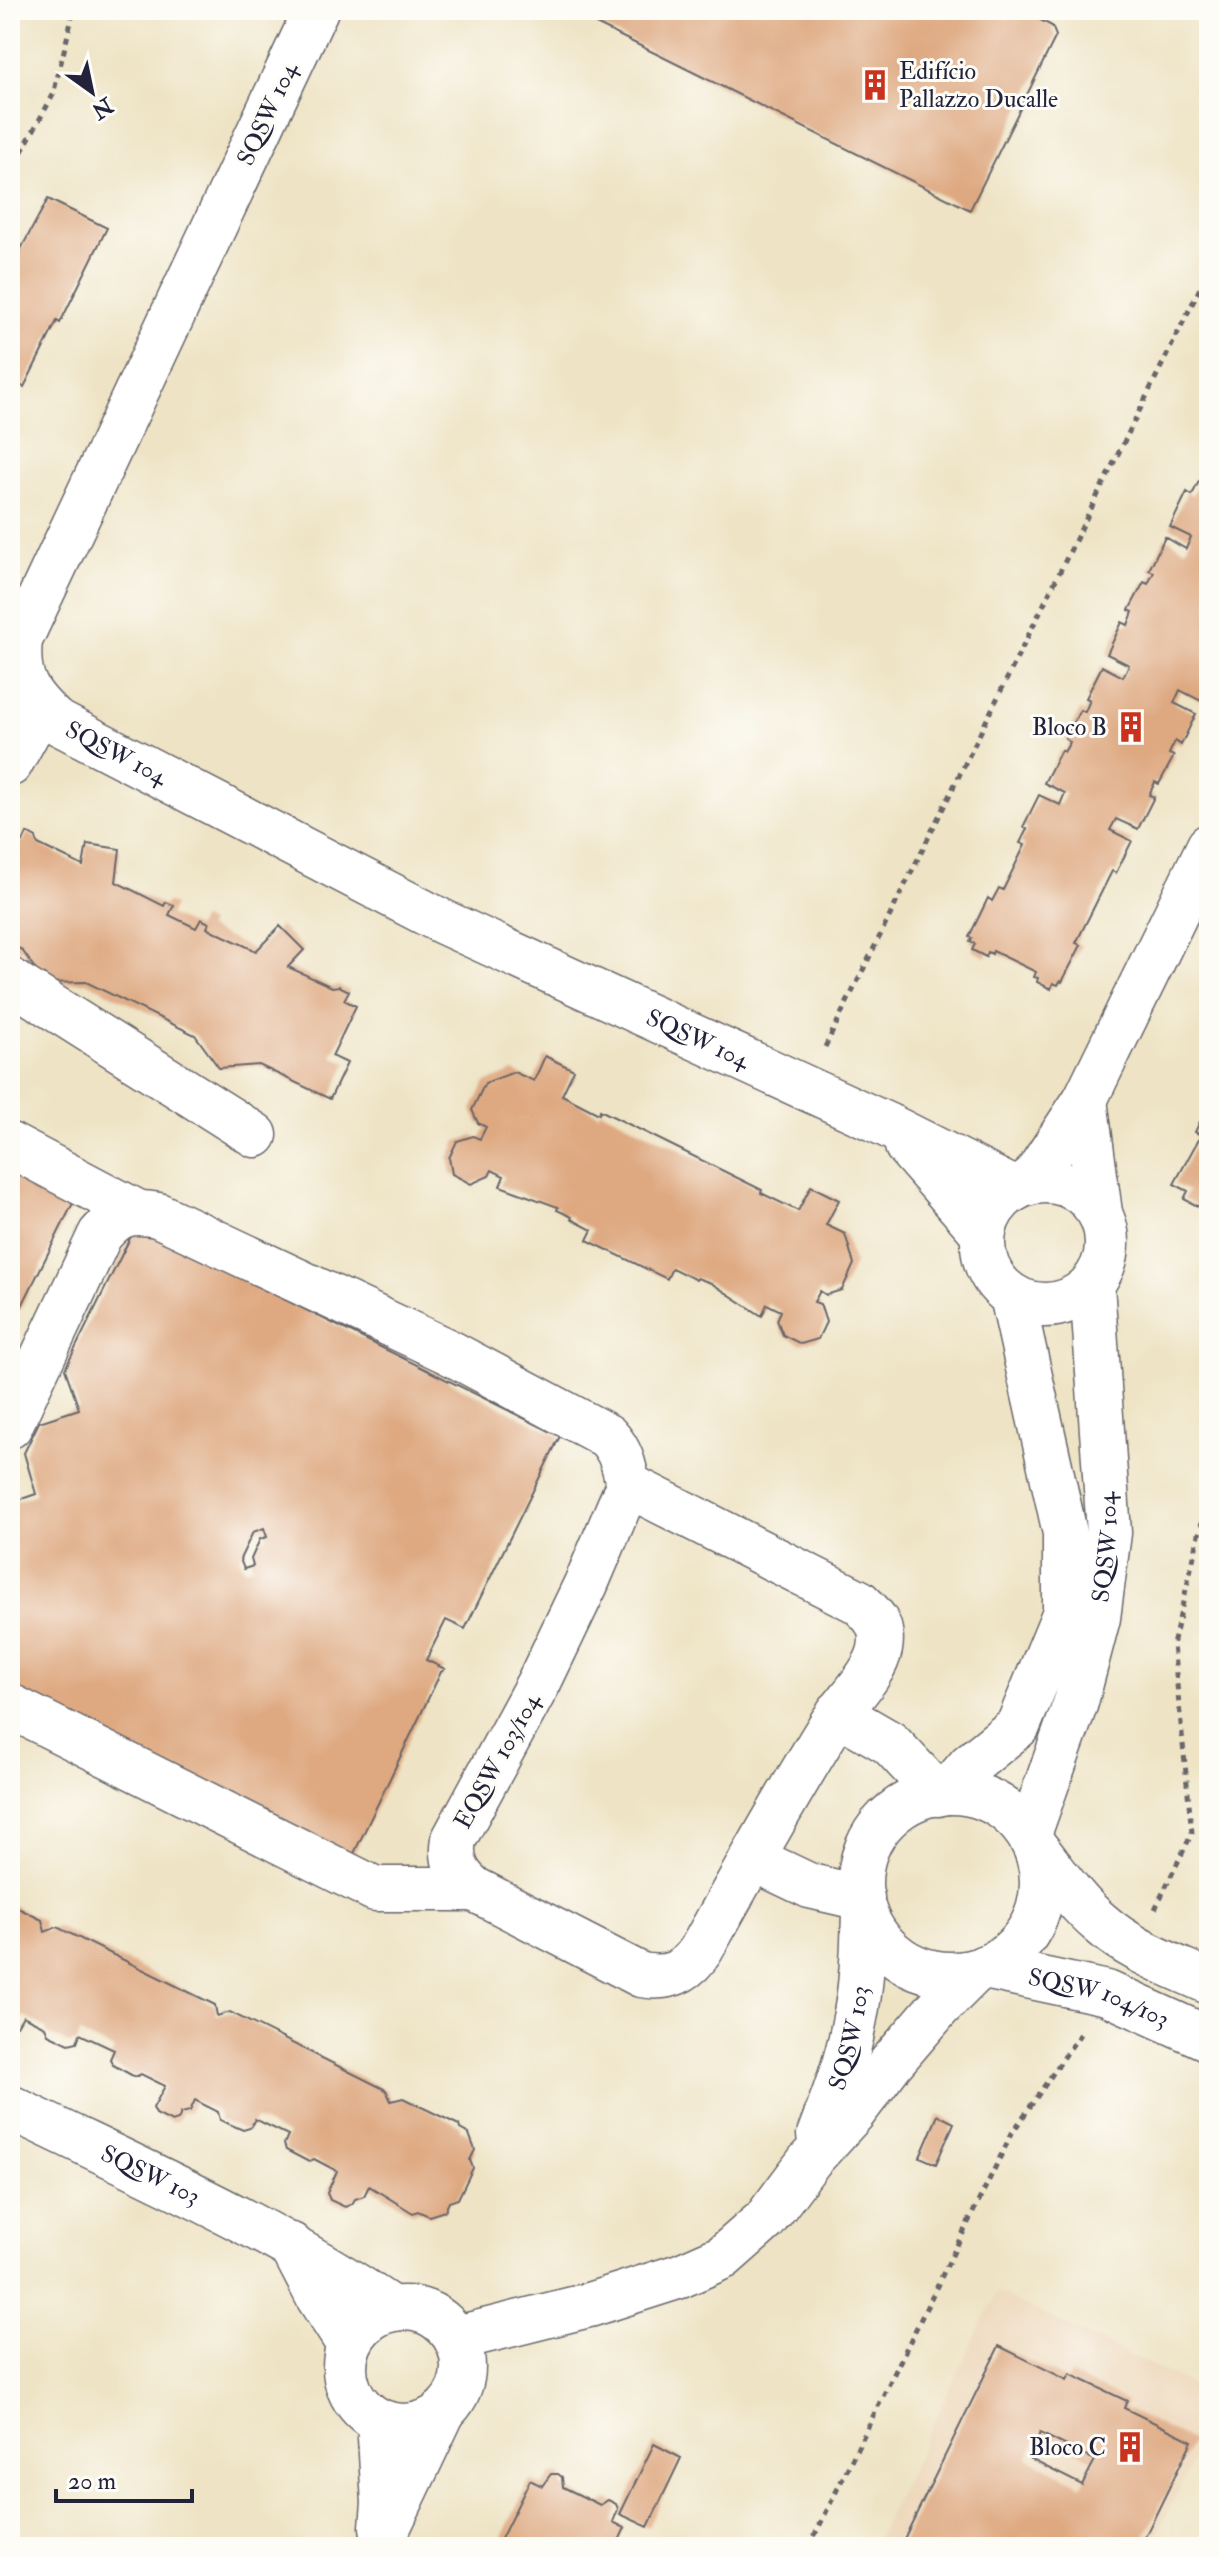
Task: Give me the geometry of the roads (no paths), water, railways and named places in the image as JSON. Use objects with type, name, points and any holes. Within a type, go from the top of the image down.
[{"type":"street","name":"SQSW 104","points":[[316,10],[20,640],[19,674],[41,708],[55,721],[443,922],[1022,1186]]},
{"type":"street","points":[[10,764],[41,708]]},
{"type":"street","points":[[1022,1186],[1085,1100],[1209,846]]},
{"type":"street","points":[[10,980],[255,1135]]},
{"type":"street","points":[[1085,1100],[1100,1213],[1107,1231],[1108,1250],[1102,1268],[1092,1285],[1078,1296],[1045,1306],[1012,1296],[998,1284],[988,1269],[983,1252],[983,1233],[989,1216],[1000,1200],[1022,1186],[1047,1180],[1078,1190],[1090,1199],[1100,1213]]},
{"type":"street","name":"SQSW 104","points":[[889,1126],[983,1233]]},
{"type":"street","points":[[10,1145],[135,1211],[158,1215],[449,1352],[607,1436],[623,1458],[628,1485],[859,1602],[880,1623],[880,1651],[873,1667],[838,1713],[779,1808],[693,1962],[678,1974],[667,1976],[641,1975],[474,1889],[375,1889],[10,1706]]},
{"type":"street","points":[[10,1426],[100,1235],[110,1223],[135,1211]]},
{"type":"street","name":"SQSW 104","points":[[942,1793],[970,1765],[1018,1726],[1082,1615],[1109,1533],[1092,1285]]},
{"type":"street","name":"SQSW 104","points":[[1012,1296],[1082,1615],[1076,1702],[1032,1841]]},
{"type":"street","name":"EQSW 103/104","points":[[474,1889],[453,1861],[454,1839],[539,1682],[586,1584],[628,1485]]},
{"type":"street","points":[[838,1713],[890,1743],[942,1793]]},
{"type":"street","points":[[1032,1841],[1042,1875],[1040,1904],[1029,1931],[1010,1953],[980,1969],[947,1974],[920,1969],[896,1956],[877,1937],[863,1905],[859,1885],[864,1857],[876,1831],[895,1811],[920,1797],[942,1793],[972,1794],[994,1801],[1014,1815],[1079,1902],[1101,1925],[1135,1948],[1209,1982]]},
{"type":"street","points":[[753,1859],[810,1886],[863,1905]]},
{"type":"street","name":"SQSW 103","points":[[810,2160],[842,2071],[855,2021],[862,1967],[863,1905]]},
{"type":"street","name":"SQSW 103","points":[[455,2376],[555,2314],[680,2276],[723,2257],[765,2220],[810,2160],[853,2113],[928,2019],[980,1969]]},
{"type":"street","name":"SQSW 104/103","points":[[980,1969],[1107,1993],[1209,2039]]},
{"type":"street","name":"SQSW 103","points":[[10,2107],[291,2245],[392,2309]]},
{"type":"street","points":[[291,2245],[318,2297],[349,2345]]},
{"type":"street","points":[[380,2546],[455,2376],[445,2323],[429,2313],[411,2308],[392,2309],[375,2315],[359,2328],[349,2345],[344,2364],[347,2384],[355,2402],[369,2416],[387,2425],[407,2427],[427,2422],[455,2376]]},
{"type":"street","points":[[379,2421],[384,2503],[380,2546]]},
{"type":"place","name":"Edifício Pallazzo Ducalle","points":[[875,85]]},
{"type":"place","name":"Bloco B","points":[[1131,727]]},
{"type":"place","name":"Bloco C","points":[[1130,2447]]}]
